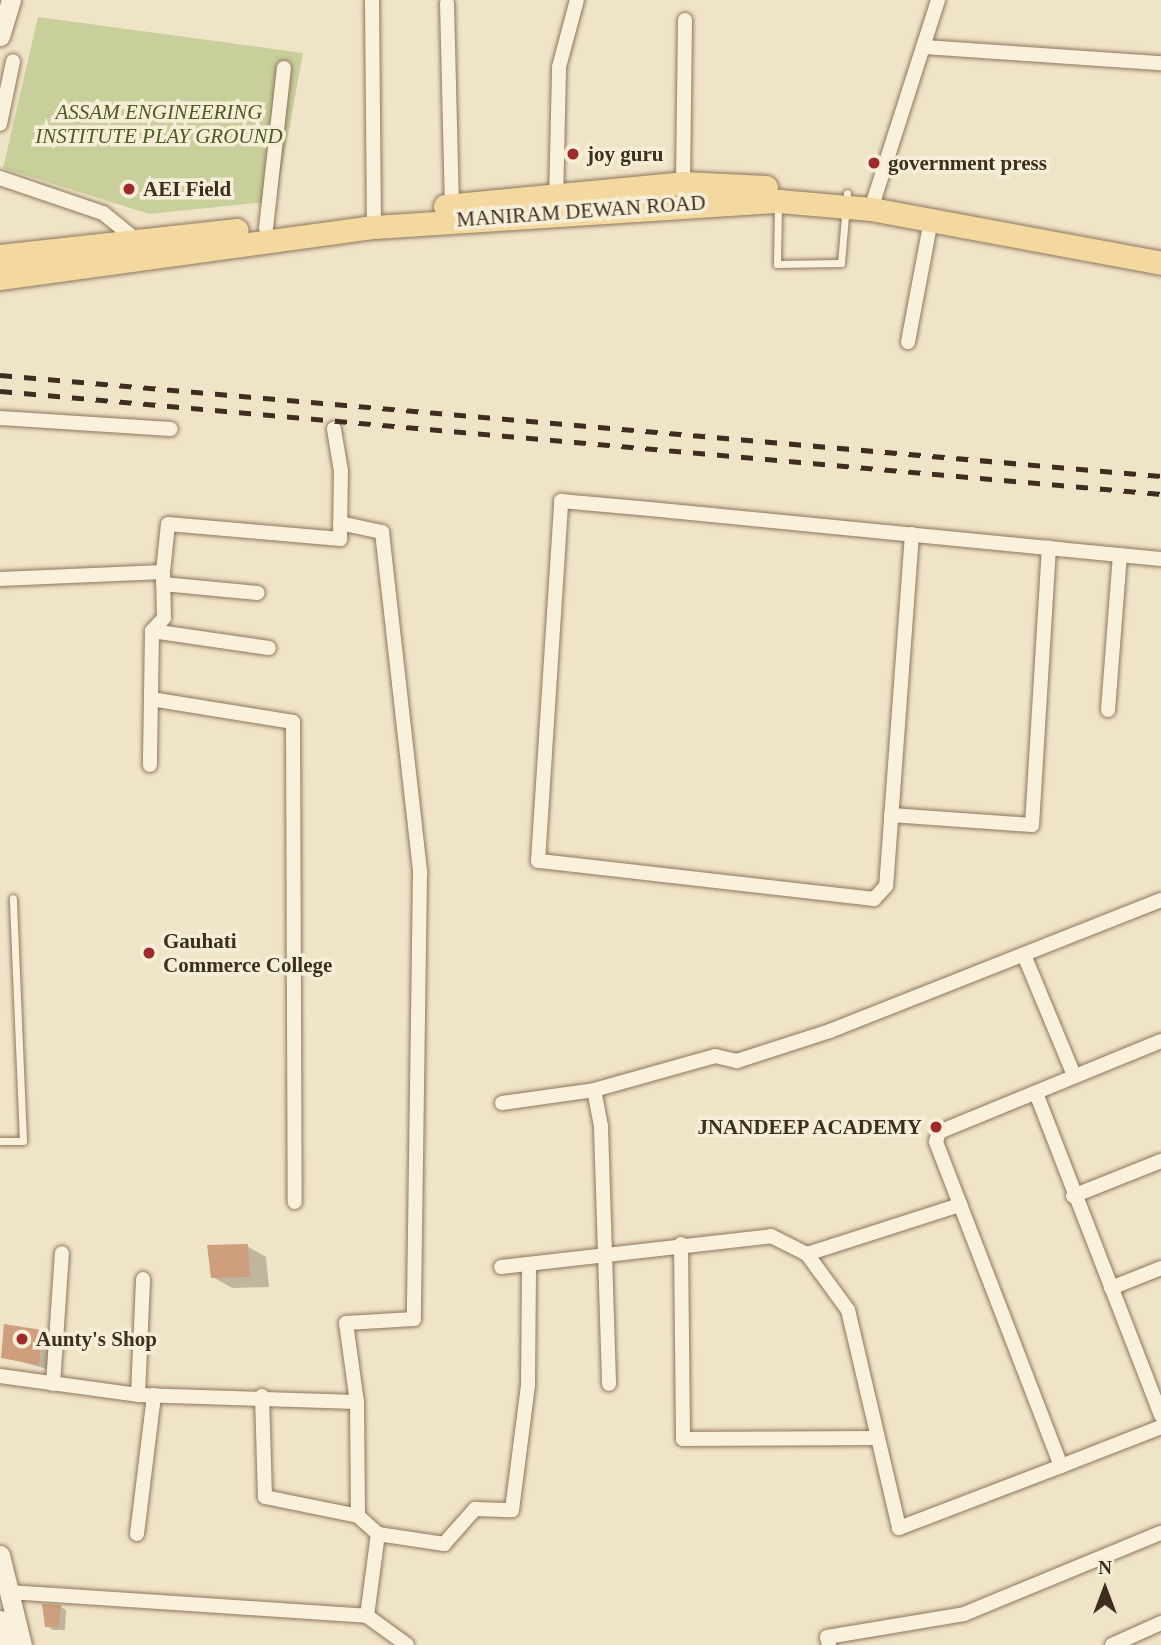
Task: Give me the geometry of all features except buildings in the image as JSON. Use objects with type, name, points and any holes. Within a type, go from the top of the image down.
[{"type":"main road","points":[[0,36],[11,0]]},
{"type":"main road","name":"MANIRAM DEWAN ROAD","points":[[0,256],[134,247],[556,202],[683,183],[846,199],[1161,250]]},
{"type":"main road","name":"MANIRAM DEWAN ROAD","points":[[0,278],[134,247],[266,228],[373,221],[452,205],[846,199]]},
{"type":"main road","name":"MANIRAM DEWAN ROAD","points":[[872,203],[931,220],[1161,263]]},
{"type":"main road","points":[[0,1555],[22,1645]]},
{"type":"main road","points":[[0,1620],[7,1645]]},
{"type":"street","points":[[372,0],[373,221]]},
{"type":"street","points":[[556,202],[559,67],[577,0]]},
{"type":"street","points":[[872,203],[938,0]]},
{"type":"street","points":[[447,3],[452,205]]},
{"type":"street","points":[[683,183],[685,20]]},
{"type":"street","points":[[924,47],[1161,63]]},
{"type":"street","points":[[0,124],[13,61]]},
{"type":"street","points":[[266,228],[284,68]]},
{"type":"street","points":[[0,178],[103,214],[134,247]]},
{"type":"street","points":[[908,342],[931,220]]},
{"type":"street","points":[[0,418],[171,429]]},
{"type":"street","points":[[150,765],[152,631],[164,618],[163,578],[168,524],[340,538],[334,429]]},
{"type":"street","points":[[912,534],[886,886],[874,899],[538,861],[561,501],[912,534],[1161,559]]},
{"type":"street","points":[[340,523],[382,532],[419,873],[414,1319],[346,1323],[357,1402],[358,1516]]},
{"type":"street","points":[[891,814],[1032,825],[1049,548]]},
{"type":"street","points":[[1108,710],[1120,555]]},
{"type":"street","points":[[0,579],[163,578],[258,593]]},
{"type":"street","points":[[152,631],[269,648]]},
{"type":"street","points":[[151,699],[293,722],[295,1202]]},
{"type":"street","points":[[502,1103],[594,1090],[715,1056],[737,1060],[1024,955],[1161,900]]},
{"type":"street","points":[[1024,955],[1074,1075]]},
{"type":"street","points":[[1061,1466],[936,1142],[939,1132],[1161,1041]]},
{"type":"street","points":[[594,1090],[601,1127],[602,1256],[609,1384]]},
{"type":"street","points":[[1036,1093],[1073,1196],[1161,1416]]},
{"type":"street","points":[[1073,1196],[1161,1161]]},
{"type":"street","points":[[807,1254],[960,1205]]},
{"type":"street","points":[[501,1267],[681,1244],[771,1236],[807,1254],[848,1310],[874,1438],[899,1528],[1161,1427]]},
{"type":"street","points":[[681,1244],[683,1439],[874,1438]]},
{"type":"street","points":[[53,1384],[62,1253]]},
{"type":"street","points":[[262,1396],[265,1497],[358,1516],[379,1534],[444,1544],[475,1509],[512,1510],[528,1385],[529,1264]]},
{"type":"street","points":[[1111,1288],[1161,1268]]},
{"type":"street","points":[[138,1395],[144,1279]]},
{"type":"street","points":[[0,1376],[138,1395],[262,1396],[357,1402]]},
{"type":"street","points":[[137,1534],[154,1395]]},
{"type":"street","points":[[829,1645],[827,1637],[964,1614],[1161,1532]]},
{"type":"street","points":[[367,1616],[379,1534]]},
{"type":"street","points":[[8,1592],[367,1616],[407,1645]]},
{"type":"street","points":[[1111,1645],[1161,1623]]},
{"type":"lane","points":[[779,201],[777,264],[841,263],[846,199]]},
{"type":"lane","points":[[0,1141],[23,1141],[13,898]]},
{"type":"green space","name":"ASSAM ENGINEERING INSTITUTE PLAY GROUND","points":[[38,17],[303,53],[276,201],[149,214],[3,168]]},
{"type":"railway","points":[[0,375],[1161,476]]},
{"type":"railway","points":[[0,391],[1161,494]]},
{"type":"place","name":"joy guru","points":[[573,154]]},
{"type":"place","name":"government press","points":[[874,163]]},
{"type":"place","name":"AEI Field","points":[[129,189]]},
{"type":"place","name":"Gauhati Commerce College","points":[[149,953]]},
{"type":"place","name":"JNANDEEP ACADEMY","points":[[936,1127]]},
{"type":"place","name":"Aunty's Shop","points":[[22,1339]]}]
